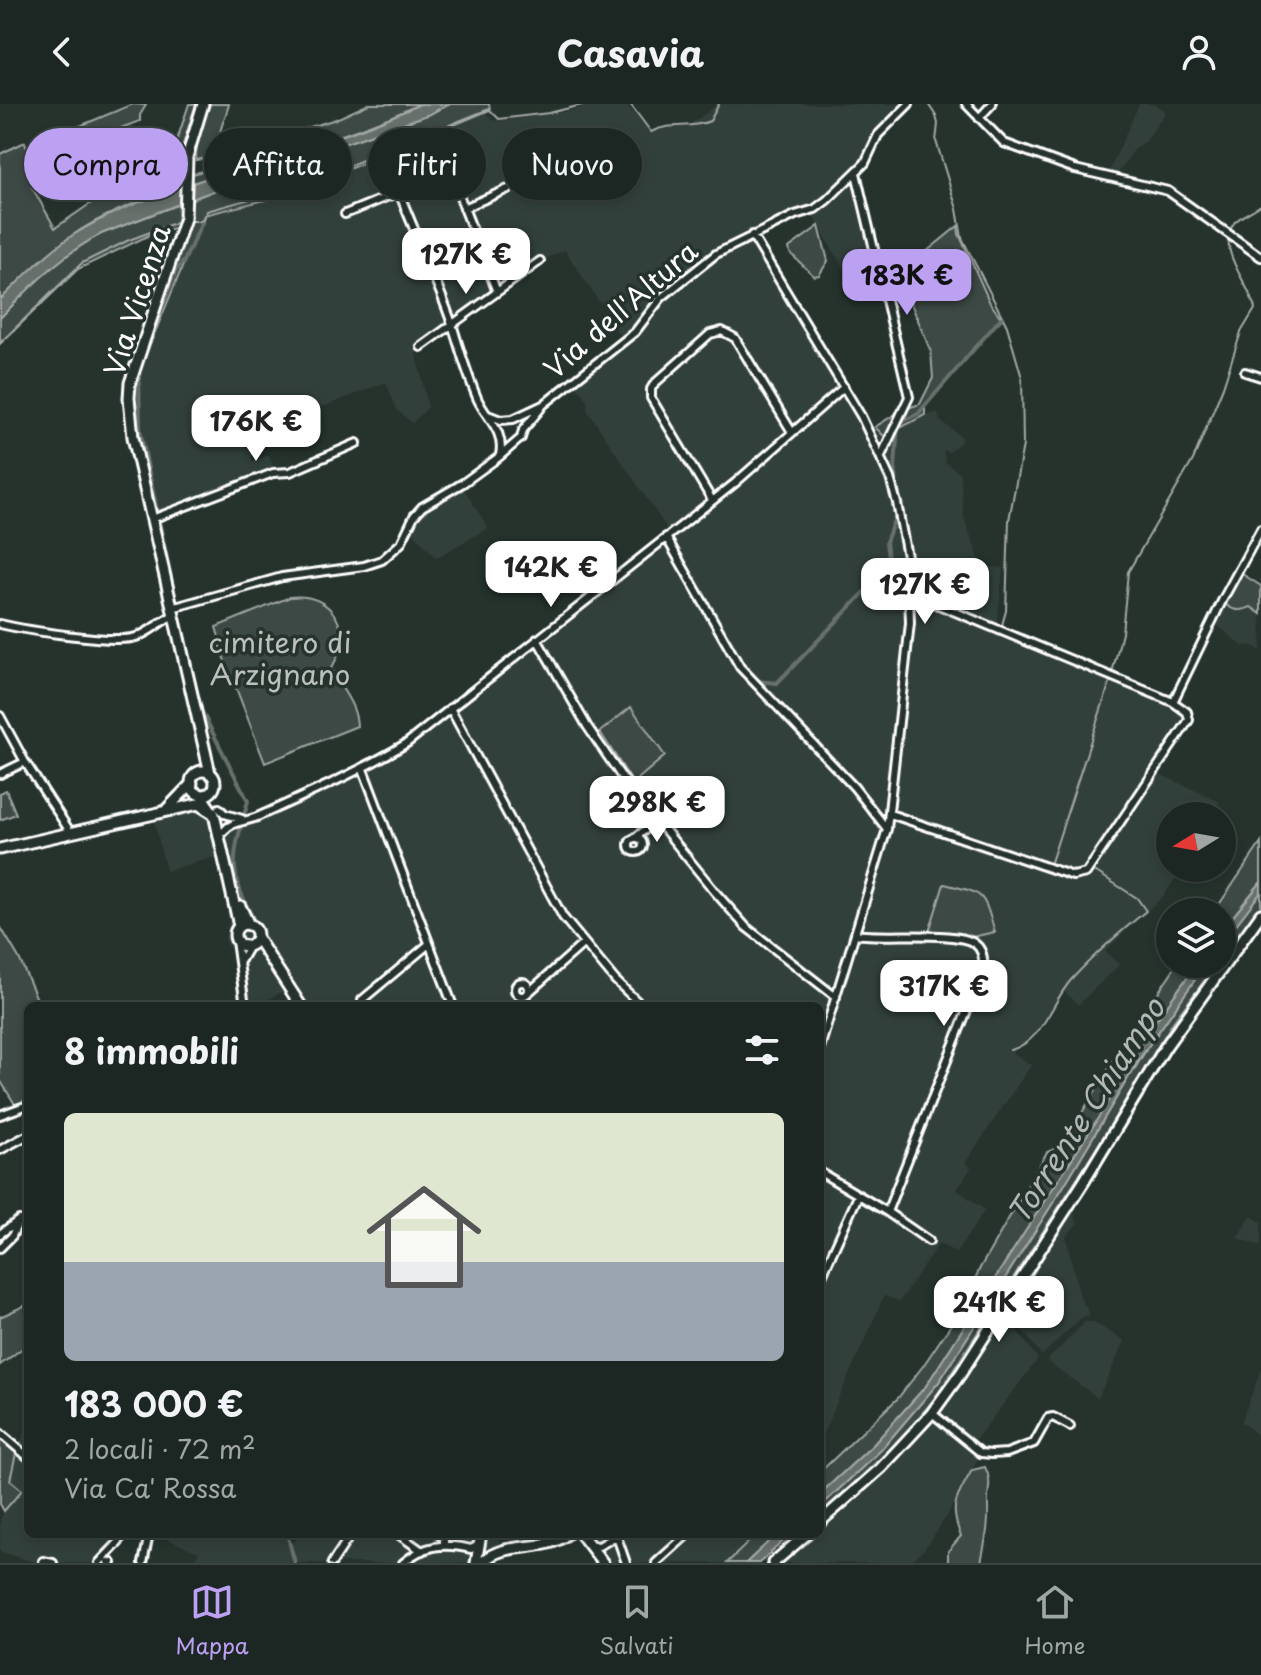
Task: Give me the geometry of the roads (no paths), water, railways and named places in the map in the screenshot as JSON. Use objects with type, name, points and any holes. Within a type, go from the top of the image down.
[{"type":"main road","name":"Via Vicenza","points":[[200,790],[215,782],[204,749],[130,420],[130,383],[182,229],[190,147],[203,104]]},
{"type":"main road","name":"Via Vicenza","points":[[204,749],[202,766],[193,776],[216,811],[224,831],[244,926]]},
{"type":"main road","points":[[199,772],[210,773]]},
{"type":"main road","points":[[167,809],[200,790]]},
{"type":"main road","points":[[0,849],[167,809],[198,804],[216,811]]},
{"type":"main road","name":"Via Vicenza","points":[[216,811],[244,926]]},
{"type":"main road","points":[[824,1518],[881,1468],[932,1413],[961,1373],[1083,1183],[1166,1046],[1261,914]]},
{"type":"main road","name":"Via Vicenza","points":[[236,941],[234,935],[244,926]]},
{"type":"main road","name":"Via Vicenza","points":[[244,926],[255,929],[252,943]]},
{"type":"main road","points":[[236,941],[241,946],[252,943],[263,950],[298,1002]]},
{"type":"main road","points":[[482,1563],[507,1548],[558,1538]]},
{"type":"main road","points":[[566,1538],[588,1546]]},
{"type":"main road","points":[[583,1538],[601,1561]]},
{"type":"main road","points":[[776,1562],[803,1538]]},
{"type":"main road","points":[[476,1563],[485,1539],[507,1548]]},
{"type":"street","name":"Via dell'Altura","points":[[0,624],[28,631],[127,639],[153,630],[173,612],[282,577],[377,562],[397,549],[422,507],[463,483],[521,438],[523,430],[543,405],[639,329],[657,303],[678,284],[716,254],[795,215],[815,209],[865,163],[878,135],[909,104]]},
{"type":"street","points":[[966,104],[1004,143],[1075,169],[1168,191],[1261,257]]},
{"type":"street","points":[[979,118],[992,104]]},
{"type":"street","points":[[856,173],[909,397],[881,456]]},
{"type":"street","points":[[464,208],[502,192]]},
{"type":"street","points":[[345,214],[379,200]]},
{"type":"street","points":[[402,200],[452,325],[458,351],[474,391],[482,409],[498,430],[499,457]]},
{"type":"street","points":[[461,200],[497,292]]},
{"type":"street","points":[[752,235],[844,387],[881,456],[902,526],[910,596],[910,623],[890,814],[824,1035]]},
{"type":"street","points":[[421,347],[540,261]]},
{"type":"street","points":[[712,500],[651,398],[654,384],[710,334],[722,331],[735,338],[792,432]]},
{"type":"street","points":[[1245,372],[1261,377]]},
{"type":"street","points":[[224,831],[235,823],[250,820],[363,769],[407,743],[712,500],[844,387]]},
{"type":"street","name":"Via dell'Altura","points":[[498,430],[509,419],[543,405]]},
{"type":"street","points":[[488,415],[520,423],[523,430]]},
{"type":"street","points":[[500,438],[513,443]]},
{"type":"street","points":[[152,519],[273,473],[290,472],[357,443]]},
{"type":"street","points":[[1173,702],[1261,529]]},
{"type":"street","points":[[666,537],[740,667],[854,787],[887,829]]},
{"type":"street","points":[[890,814],[1073,876],[1086,873],[1189,720],[1182,706],[1173,702],[924,599],[910,596]]},
{"type":"street","points":[[537,639],[587,726],[621,776],[746,927],[836,997]]},
{"type":"street","points":[[450,708],[563,917],[583,944],[638,1002]]},
{"type":"street","points":[[0,716],[25,762],[71,833]]},
{"type":"street","points":[[0,773],[25,762]]},
{"type":"street","points":[[363,769],[451,1002]]},
{"type":"street","points":[[216,811],[250,820]]},
{"type":"street","points":[[642,831],[642,850],[633,852],[629,845],[633,839],[642,831],[657,820]]},
{"type":"street","points":[[633,839],[643,843]]},
{"type":"street","points":[[856,934],[964,939],[978,946],[984,960],[983,970],[887,1212]]},
{"type":"street","name":"Via Vicenza","points":[[236,941],[245,1002]]},
{"type":"street","points":[[241,963],[242,954],[252,943]]},
{"type":"street","points":[[362,1000],[429,944]]},
{"type":"street","points":[[540,984],[517,984],[515,991],[522,996],[529,992],[540,984],[583,944]]},
{"type":"street","points":[[526,983],[529,992]]},
{"type":"street","points":[[0,1115],[24,1106]]},
{"type":"street","points":[[0,1150],[24,1137]]},
{"type":"street","points":[[824,1175],[929,1241]]},
{"type":"street","points":[[824,1271],[858,1196]]},
{"type":"street","points":[[0,1234],[19,1220],[12,1236],[0,1248]]},
{"type":"street","points":[[932,1413],[981,1453],[1007,1453],[1034,1443],[1048,1418],[1053,1417],[1070,1426]]},
{"type":"street","points":[[0,1433],[24,1454]]},
{"type":"street","points":[[99,1563],[120,1538]]},
{"type":"street","points":[[143,1563],[148,1538]]},
{"type":"street","points":[[332,1563],[348,1538]]},
{"type":"street","points":[[404,1538],[422,1551]]},
{"type":"street","points":[[444,1538],[444,1544]]},
{"type":"street","points":[[588,1546],[602,1544],[611,1538]]},
{"type":"street","points":[[617,1538],[626,1563]]},
{"type":"street","points":[[656,1563],[684,1538]]},
{"type":"street","points":[[403,1563],[422,1551],[444,1544],[471,1549],[485,1539]]},
{"type":"street","points":[[601,1561],[602,1544]]},
{"type":"street","points":[[43,1561],[53,1563]]},
{"type":"waterway","points":[[186,221],[203,221],[207,211],[271,193],[353,164],[489,109],[499,119],[549,113],[586,104]]},
{"type":"waterway","points":[[630,104],[651,132],[710,121],[719,104]]},
{"type":"waterway","points":[[928,104],[936,116],[936,141],[957,209],[962,238],[1007,326],[1022,378],[1023,445],[1009,520],[1006,611],[1002,625]]},
{"type":"waterway","points":[[1112,673],[1122,633],[1128,572],[1193,460],[1223,387],[1241,332],[1255,309],[1231,256],[1229,233],[1237,220],[1261,205]]},
{"type":"waterway","points":[[0,343],[82,263],[129,240],[180,221]]},
{"type":"waterway","points":[[149,340],[176,270],[184,261],[202,223]]},
{"type":"waterway","points":[[897,495],[898,423],[918,414],[1001,318]]},
{"type":"waterway","points":[[139,371],[140,430],[181,625]]},
{"type":"waterway","points":[[758,681],[777,683],[889,567],[886,542],[897,512]]},
{"type":"waterway","points":[[184,642],[202,712],[248,801],[236,848],[235,873],[253,918]]},
{"type":"waterway","points":[[1082,871],[1070,872],[1050,865],[1111,679]]},
{"type":"waterway","points":[[1010,1050],[1031,1039],[1071,980],[1146,911],[1137,898],[1093,870]]},
{"type":"waterway","name":"Torrente Chiampo","points":[[1131,1075],[1146,1050]]},
{"type":"waterway","points":[[288,1538],[295,1563]]},
{"type":"waterway","points":[[328,1563],[345,1538]]},
{"type":"park label","name":"cimitero di Arzignano","points":[[280,657]]}]
